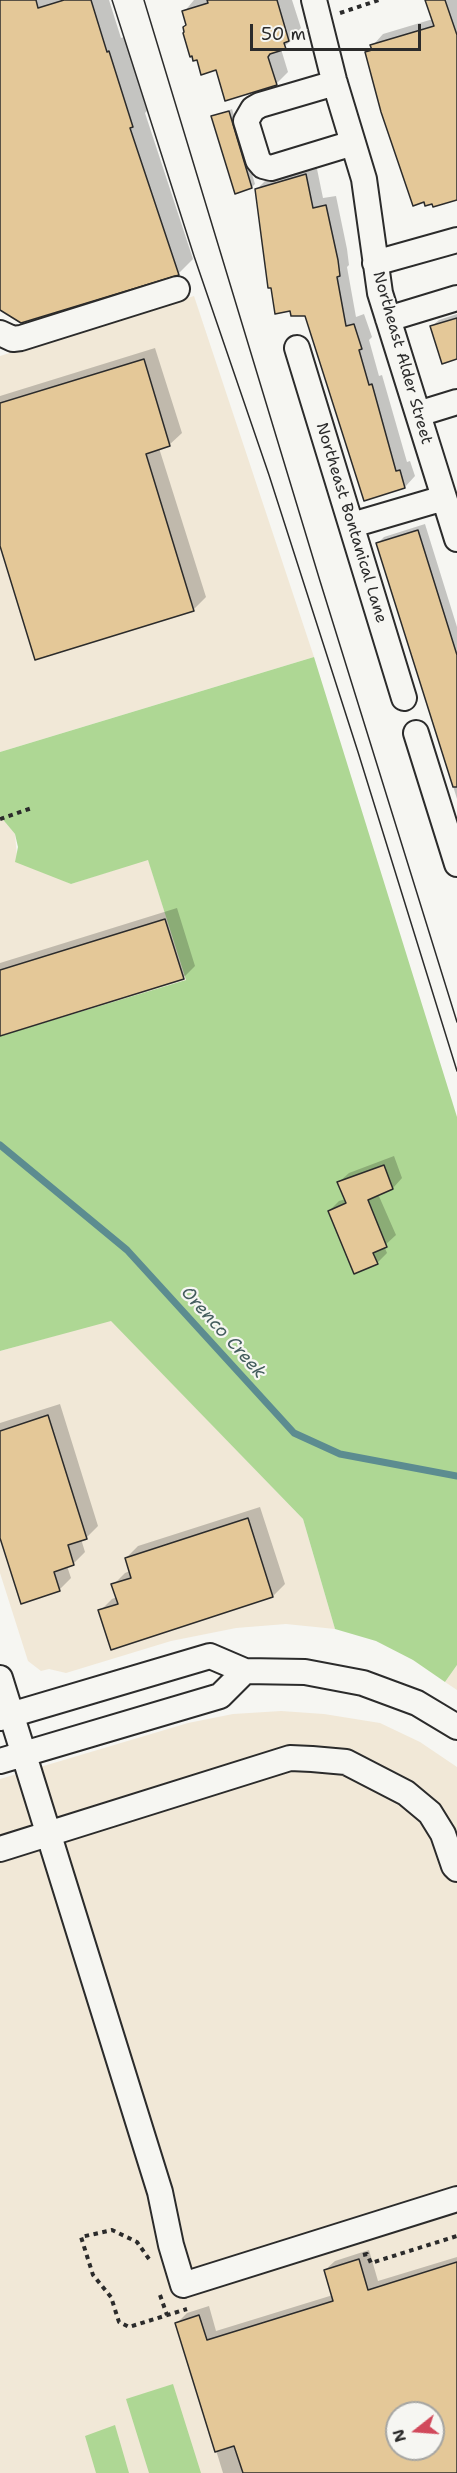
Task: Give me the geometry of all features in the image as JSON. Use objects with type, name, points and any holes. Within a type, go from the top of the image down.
[{"type":"street","name":"Northeast Alder Street","points":[[314,0],[335,83],[364,179],[375,263],[388,319],[449,502],[457,539]]},
{"type":"street","points":[[335,83],[260,105],[253,109],[246,121],[258,160],[263,166],[272,168],[353,143]]},
{"type":"street","points":[[375,263],[457,240]]},
{"type":"street","points":[[0,333],[13,339],[21,338],[177,289]]},
{"type":"street","points":[[388,319],[457,298]]},
{"type":"street","name":"Northeast Bontanical Lane","points":[[297,348],[404,698]]},
{"type":"street","points":[[418,414],[457,402]]},
{"type":"street","points":[[352,525],[449,502]]},
{"type":"street","points":[[416,733],[457,864]]},
{"type":"street","points":[[6,1717],[210,1656],[245,1671],[304,1672],[363,1683],[417,1703],[457,1727]]},
{"type":"street","points":[[0,1761],[220,1696],[245,1671]]},
{"type":"street","points":[[0,1678],[6,1717],[24,1754],[160,2192],[171,2245],[183,2285],[457,2199]]},
{"type":"street","points":[[0,1849],[290,1758],[346,1762],[406,1793],[430,1814],[443,1834],[457,1869]]},
{"type":"path","points":[[337,14],[379,0]]},
{"type":"path","points":[[0,819],[32,808]]},
{"type":"path","points":[[153,2270],[149,2259],[137,2242],[112,2230],[81,2237],[93,2276],[111,2297],[119,2322],[129,2327],[189,2309]]},
{"type":"path","points":[[358,2257],[367,2254],[371,2263],[457,2236]]},
{"type":"path","points":[[160,2293],[167,2315]]},
{"type":"shaded area","points":[[194,296],[314,657],[0,752],[0,356]]},
{"type":"shaded area","points":[[0,816],[15,834],[17,857],[71,884],[148,859],[186,980],[0,1036]]},
{"type":"shaded area","points":[[111,1320],[303,1519],[335,1629],[286,1624],[236,1628],[171,1641],[66,1673],[49,1669],[41,1671],[28,1661],[0,1573],[0,1351]]},
{"type":"shaded area","points":[[457,1665],[457,1690],[445,1682]]},
{"type":"shaded area","points":[[281,1711],[324,1714],[380,1723],[420,1742],[457,1767],[457,2473],[0,2473],[0,1779],[188,1723],[233,1714]]},
{"type":"green space","points":[[314,657],[457,1117],[457,1665],[445,1682],[413,1660],[376,1641],[335,1629],[303,1519],[111,1321],[0,1351],[0,1036],[186,980],[148,860],[71,884],[15,862],[18,847],[15,834],[0,816],[0,752]]},
{"type":"green space","points":[[173,2384],[201,2473],[149,2473],[126,2399]]},
{"type":"green space","points":[[115,2425],[129,2473],[96,2473],[85,2436]]},
{"type":"building","points":[[0,0],[36,0],[38,8],[64,0],[91,0],[133,127],[130,128],[179,275],[21,323],[0,310]]},
{"type":"building","points":[[207,0],[277,0],[289,41],[284,43],[286,49],[270,54],[268,57],[277,85],[225,101],[216,70],[201,75],[197,60],[193,61],[192,56],[190,57],[183,33],[183,27],[186,25],[182,11],[208,3]]},
{"type":"building","points":[[425,0],[445,0],[457,35],[457,200],[433,207],[432,204],[425,206],[424,202],[413,206],[381,112],[365,52],[372,50],[370,45],[434,26]]},
{"type":"building","points":[[229,111],[252,188],[235,194],[211,116]]},
{"type":"building","points":[[306,174],[313,208],[326,205],[338,260],[340,276],[337,277],[346,326],[354,324],[369,385],[372,384],[396,471],[400,470],[405,488],[364,501],[305,316],[291,316],[290,311],[275,314],[271,288],[268,288],[255,189]]},
{"type":"building","points":[[457,318],[457,359],[442,364],[430,326]]},
{"type":"building","points":[[144,359],[170,446],[146,454],[194,611],[35,660],[0,546],[0,403]]},
{"type":"building","points":[[418,530],[457,655],[457,787],[453,787],[376,543]]},
{"type":"building","points":[[165,919],[184,979],[0,1036],[0,970]]},
{"type":"building","points":[[384,1165],[393,1189],[368,1200],[387,1247],[373,1253],[378,1264],[354,1274],[328,1211],[346,1203],[337,1182]]},
{"type":"building","points":[[48,1415],[87,1539],[68,1545],[74,1565],[54,1572],[60,1591],[21,1604],[0,1538],[0,1431]]},
{"type":"building","points":[[248,1518],[273,1597],[111,1650],[98,1610],[118,1604],[111,1584],[131,1578],[125,1558]]},
{"type":"building","points":[[359,2259],[368,2290],[457,2262],[457,2473],[243,2473],[234,2446],[215,2452],[175,2323],[199,2315],[207,2340],[333,2301],[324,2270]]},
{"type":"waterway","name":"Orenco Creek","points":[[0,1145],[127,1250],[294,1433],[340,1454],[457,1476]]},
{"type":"tram line","points":[[112,0],[194,256],[269,475],[457,1071]]},
{"type":"tram line","points":[[144,0],[320,581],[457,1022]]}]
